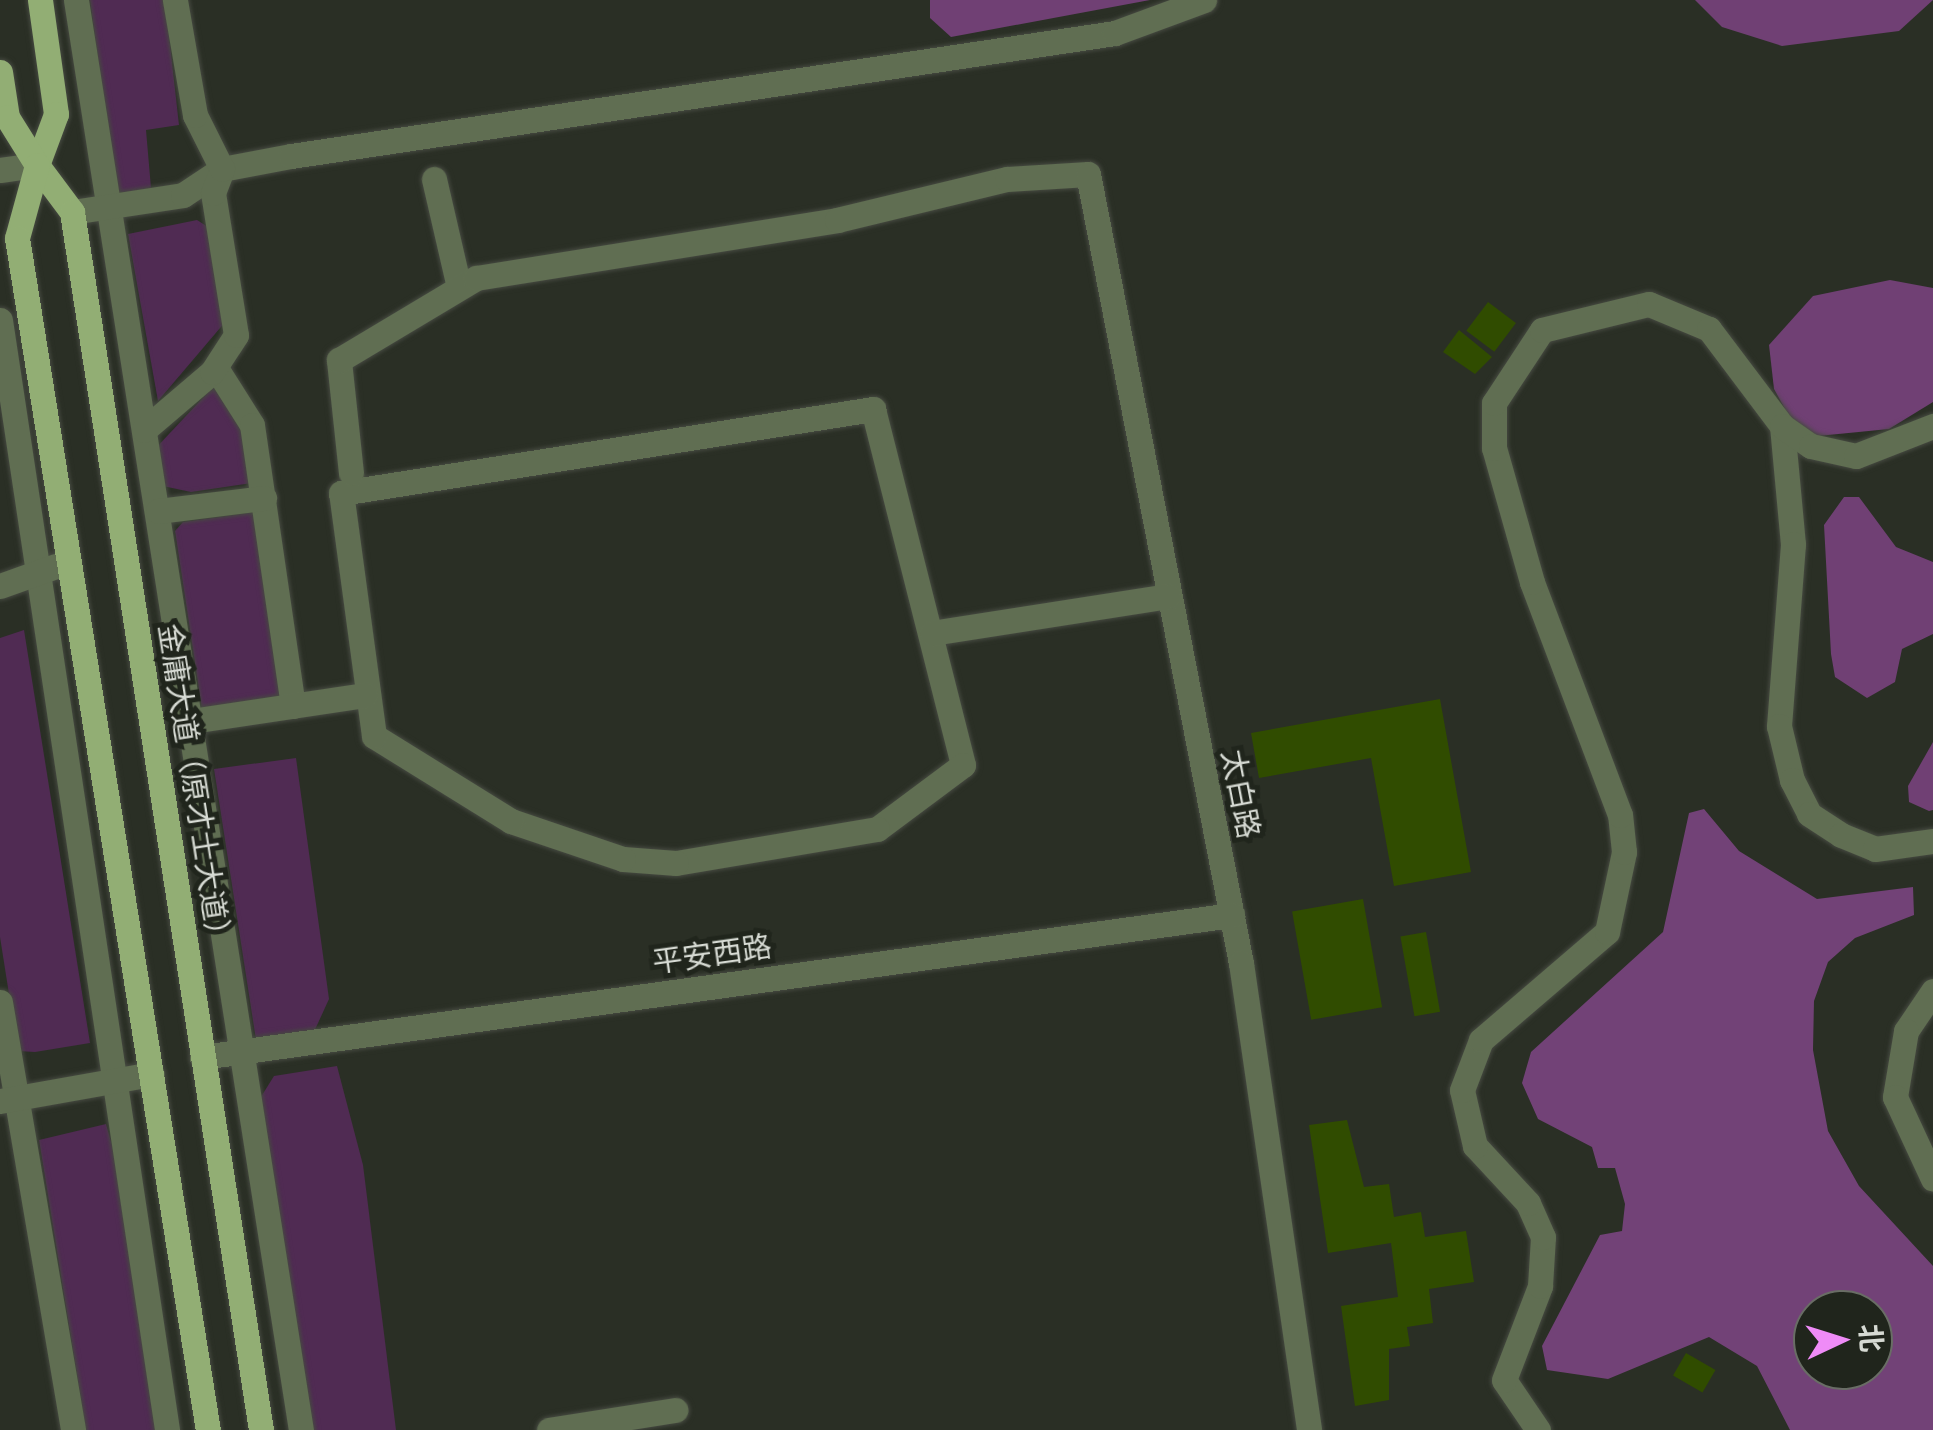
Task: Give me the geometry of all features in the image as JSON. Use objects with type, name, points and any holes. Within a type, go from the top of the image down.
[{"type":"main road","points":[[40,0],[56,114],[37,165],[18,238],[75,561],[208,1430]]},
{"type":"main road","name":"金庸大道（原才士大道）","points":[[0,72],[7,117],[72,212],[261,1430]]},
{"type":"street","points":[[76,0],[301,1430]]},
{"type":"street","points":[[144,430],[216,368],[236,335],[213,193],[222,169],[195,115],[174,0]]},
{"type":"street","points":[[72,212],[183,194],[222,169],[1115,34],[1204,0]]},
{"type":"street","points":[[0,170],[37,165]]},
{"type":"street","name":"太白路","points":[[458,287],[838,220],[1007,179],[1088,174],[1232,916],[1308,1430]]},
{"type":"street","points":[[351,473],[339,360],[458,287],[434,180]]},
{"type":"street","points":[[1538,1430],[1504,1380],[1540,1286],[1543,1237],[1528,1202],[1476,1146],[1462,1090],[1482,1040],[1606,932],[1624,852],[1620,815],[1516,524],[1494,448],[1494,403],[1542,330],[1649,304],[1709,329],[1782,426],[1811,446],[1856,456],[1933,426]]},
{"type":"street","points":[[0,320],[41,569],[167,1430]]},
{"type":"street","points":[[216,368],[252,425],[293,706]]},
{"type":"street","points":[[873,409],[963,765],[867,833],[676,863],[623,858],[499,815],[384,748],[365,695],[341,493],[873,409]]},
{"type":"street","points":[[1782,426],[1793,544],[1779,726],[1792,780],[1809,814],[1841,835],[1875,850],[1933,842]]},
{"type":"street","points":[[158,511],[264,498]]},
{"type":"street","points":[[0,586],[41,569],[75,561]]},
{"type":"street","points":[[932,633],[1168,596]]},
{"type":"street","points":[[191,722],[365,695]]},
{"type":"street","name":"平安西路","points":[[202,1056],[1232,916]]},
{"type":"street","points":[[1933,991],[1906,1030],[1895,1097],[1907,1139],[1933,1179]]},
{"type":"street","points":[[0,1002],[8,1100],[72,1430]]},
{"type":"street","points":[[8,1100],[152,1074]]},
{"type":"street","points":[[549,1430],[675,1410]]},
{"type":"shaded area","points":[[90,0],[165,0],[179,125],[146,130],[151,188],[117,195]]},
{"type":"shaded area","points":[[930,0],[1150,0],[951,37],[930,18]]},
{"type":"shaded area","points":[[1695,0],[1933,0],[1899,31],[1782,46],[1722,27]]},
{"type":"shaded area","points":[[197,220],[208,227],[226,321],[158,401],[128,234]]},
{"type":"shaded area","points":[[1890,280],[1933,288],[1933,402],[1889,429],[1818,436],[1791,420],[1774,389],[1769,345],[1813,296]]},
{"type":"shaded area","points":[[214,386],[245,434],[252,483],[191,492],[158,485],[154,450]]},
{"type":"shaded area","points":[[1844,497],[1859,497],[1896,547],[1933,562],[1933,634],[1902,649],[1895,682],[1867,698],[1835,677],[1831,654],[1824,525]]},
{"type":"shaded area","points":[[255,512],[282,696],[202,709],[175,531],[183,522]]},
{"type":"shaded area","points":[[24,630],[90,1043],[35,1052],[18,1051],[0,937],[0,638]]},
{"type":"shaded area","points":[[1933,742],[1933,810],[1929,811],[1909,802],[1908,786]]},
{"type":"shaded area","points":[[296,758],[329,999],[313,1034],[256,1040],[214,769]]},
{"type":"shaded area","points":[[1704,809],[1739,851],[1817,899],[1913,887],[1914,915],[1855,938],[1828,962],[1814,1001],[1813,1050],[1828,1131],[1859,1186],[1933,1266],[1933,1430],[1790,1430],[1757,1366],[1709,1337],[1608,1379],[1547,1370],[1542,1346],[1600,1235],[1622,1231],[1625,1204],[1615,1168],[1598,1168],[1592,1147],[1538,1119],[1522,1083],[1531,1052],[1663,932],[1689,813]]},
{"type":"shaded area","points":[[337,1066],[363,1165],[396,1430],[312,1430],[259,1100],[274,1076]]},
{"type":"shaded area","points":[[106,1124],[157,1430],[86,1430],[39,1140]]},
{"type":"building","points":[[1488,302],[1516,323],[1494,352],[1466,331]]},
{"type":"building","points":[[1459,330],[1492,357],[1475,374],[1443,352]]},
{"type":"building","points":[[1440,699],[1471,872],[1394,886],[1371,758],[1259,778],[1251,733]]},
{"type":"building","points":[[1363,899],[1382,1007],[1311,1020],[1292,912]]},
{"type":"building","points":[[1426,932],[1440,1012],[1414,1016],[1400,937]]},
{"type":"building","points":[[1347,1120],[1364,1187],[1389,1184],[1394,1217],[1421,1212],[1425,1237],[1466,1231],[1474,1282],[1429,1289],[1433,1323],[1407,1327],[1410,1346],[1389,1349],[1389,1400],[1355,1406],[1341,1306],[1398,1297],[1391,1243],[1328,1253],[1309,1125]]},
{"type":"building","points":[[1686,1353],[1715,1370],[1702,1393],[1673,1376]]}]
